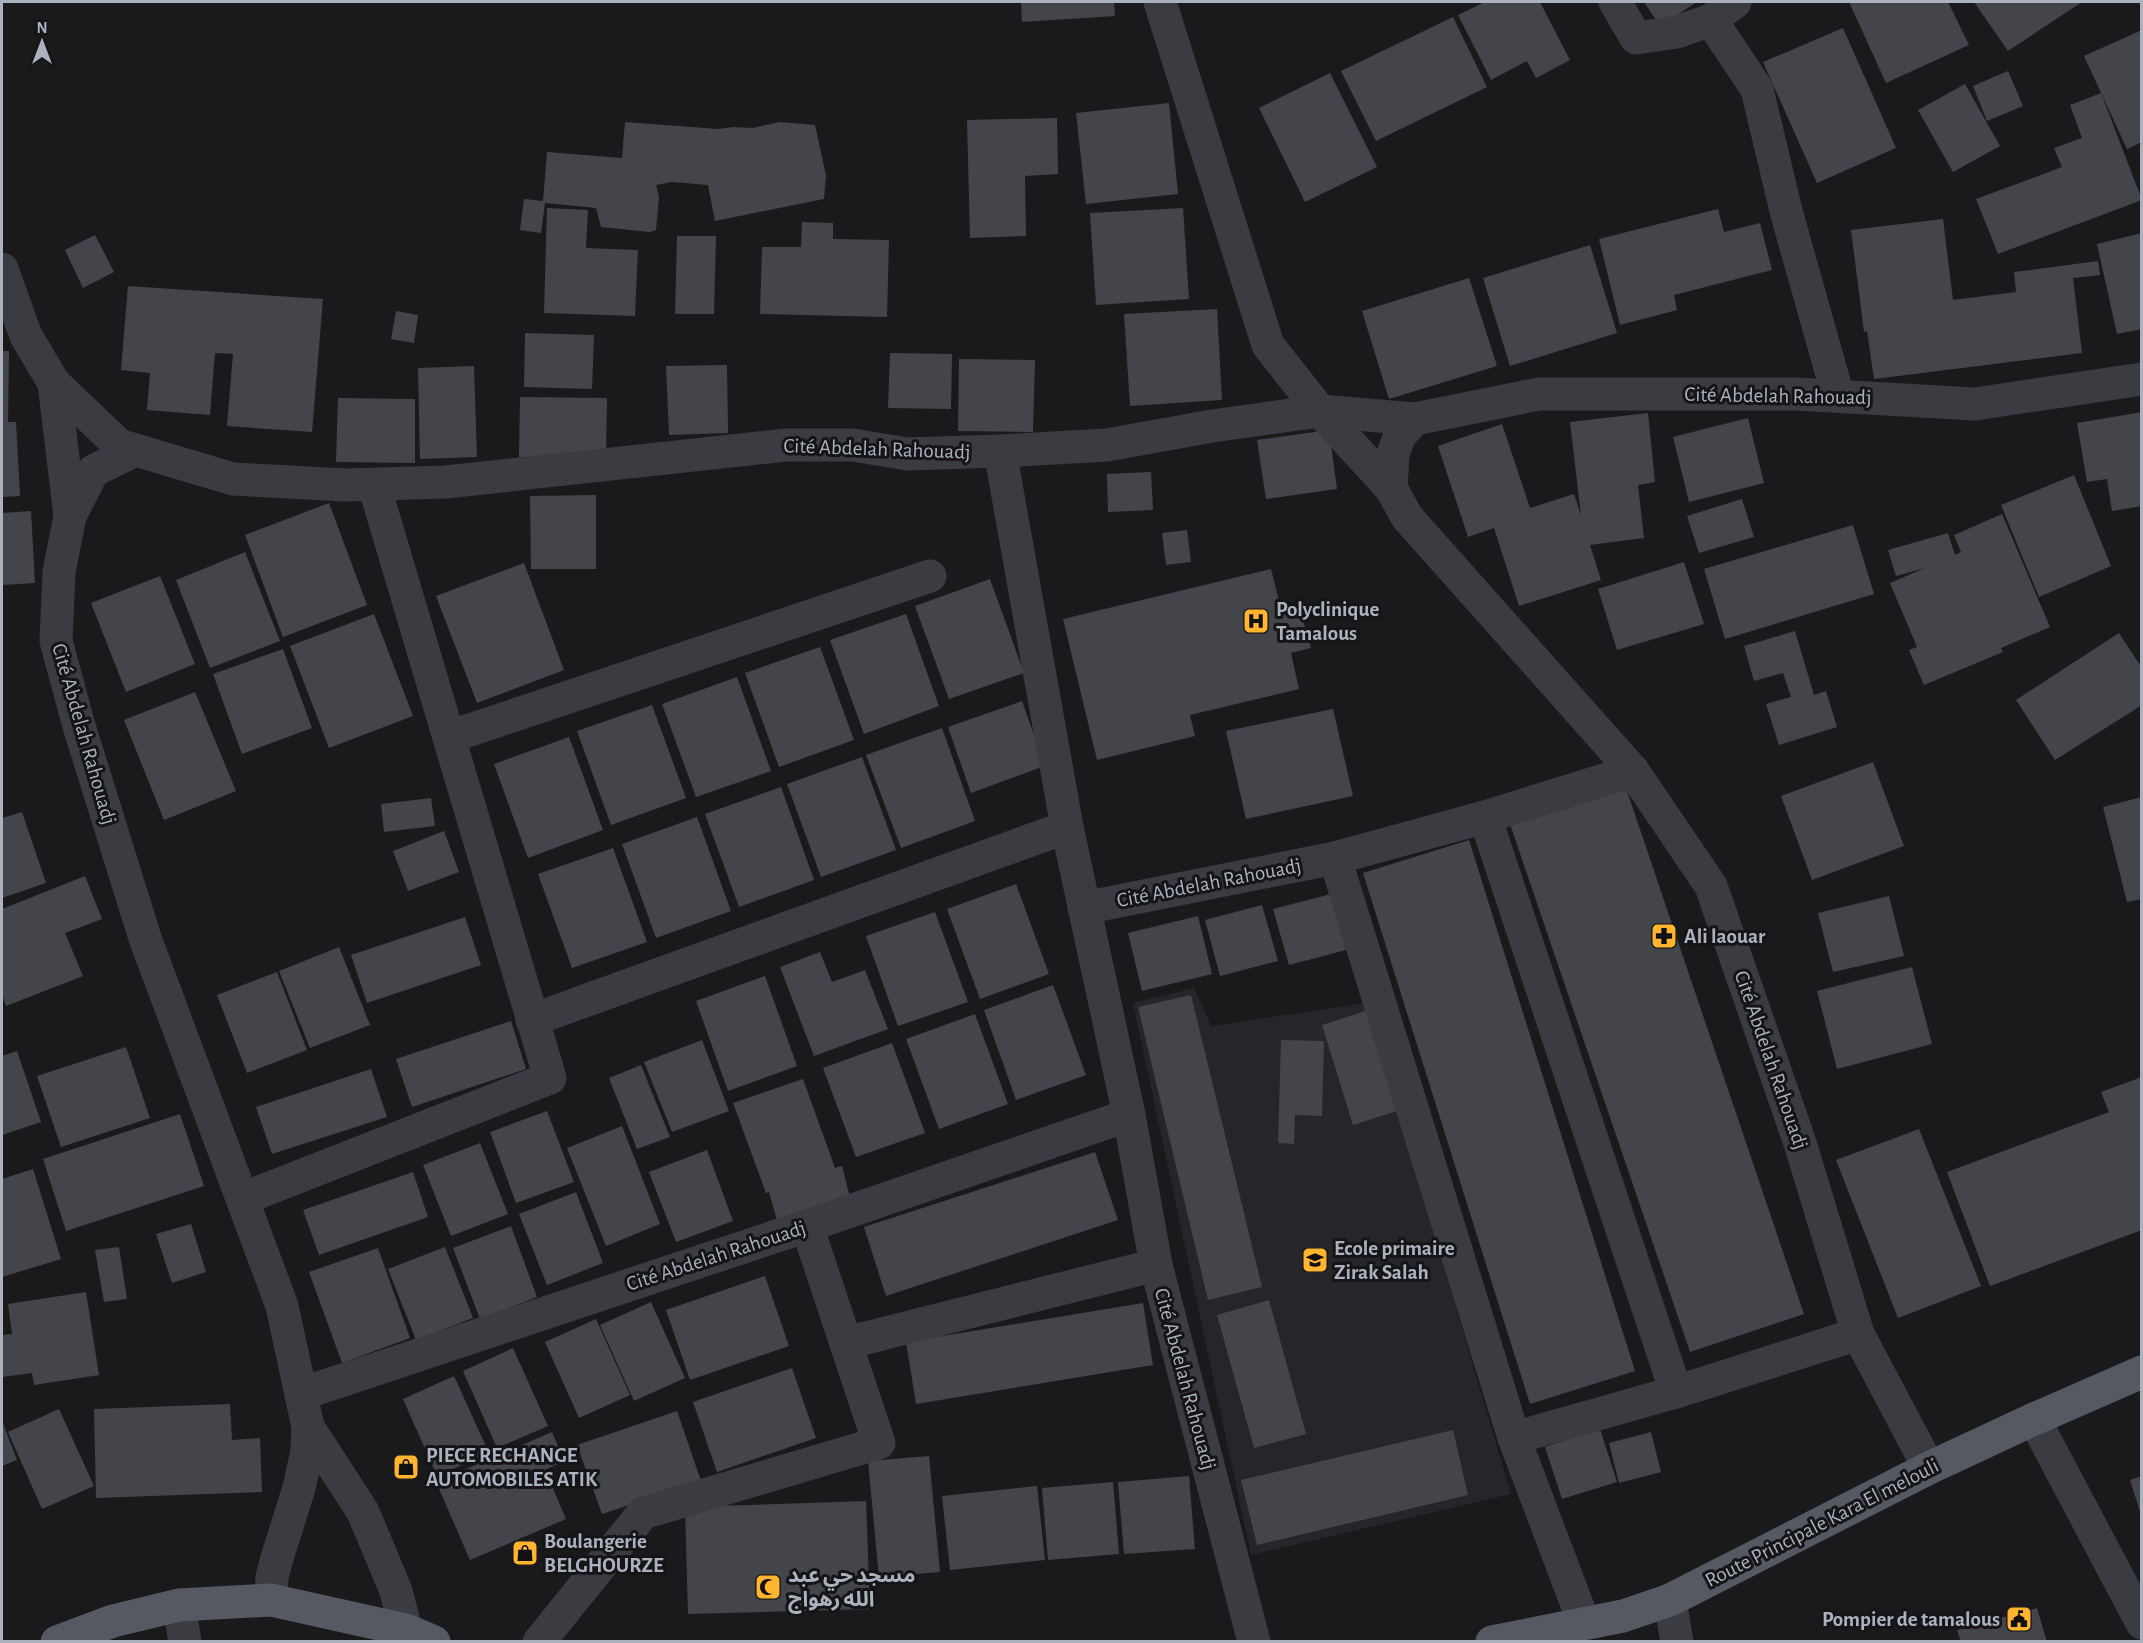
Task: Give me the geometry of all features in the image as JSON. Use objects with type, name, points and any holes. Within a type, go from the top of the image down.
[{"type":"main road","name":"Route Principale Kara El melouli","points":[[1492,1641],[1623,1616],[1670,1600],[1929,1468],[2142,1372]]},
{"type":"main road","points":[[57,1641],[113,1621],[179,1605],[271,1600],[420,1636]]},
{"type":"street","name":"Cité Abdelah Rahouadj","points":[[1160,2],[1268,345],[1320,411],[1391,488],[1407,517],[1634,771],[1711,886],[1800,1143],[1858,1334],[1929,1468]]},
{"type":"street","points":[[1615,2],[1636,38],[1677,32],[1723,11],[1757,89],[1786,211],[1838,396]]},
{"type":"street","points":[[2,269],[26,336],[54,383],[119,445],[136,450]]},
{"type":"street","name":"Cité Abdelah Rahouadj","points":[[271,1600],[272,1577],[307,1451],[308,1427],[282,1306],[145,938],[79,726],[56,641],[59,572],[70,516],[93,471],[136,450],[233,480],[345,485],[446,482],[786,445],[853,445],[907,454],[1000,452],[1107,445],[1212,426],[1320,411],[1415,419],[1539,394],[1796,394],[1975,404],[2142,379]]},
{"type":"street","points":[[54,383],[70,516]]},
{"type":"street","points":[[1391,488],[1393,454],[1396,444],[1400,435],[1415,419]]},
{"type":"street","name":"Cité Abdelah Rahouadj","points":[[1000,452],[1067,827],[1130,1115],[1155,1265],[1254,1641]]},
{"type":"street","points":[[242,1199],[550,1078],[374,485]]},
{"type":"street","points":[[449,737],[930,576]]},
{"type":"street","name":"Cité Abdelah Rahouadj","points":[[1084,908],[1335,858],[1485,817],[1634,771]]},
{"type":"street","points":[[1485,817],[1676,1392]]},
{"type":"street","points":[[532,1020],[1067,827]]},
{"type":"street","points":[[1335,858],[1514,1438],[1584,1623]]},
{"type":"street","name":"Cité Abdelah Rahouadj","points":[[301,1394],[807,1226],[1130,1115]]},
{"type":"street","points":[[539,1641],[643,1513],[879,1443],[807,1226]]},
{"type":"street","points":[[846,1343],[1155,1265]]},
{"type":"street","points":[[1514,1438],[1676,1392],[1858,1334]]},
{"type":"street","points":[[2034,1419],[2142,1623]]},
{"type":"street","points":[[308,1427],[363,1512],[396,1591],[420,1636]]},
{"type":"street","points":[[1670,1600],[1677,1641]]},
{"type":"street","points":[[179,1605],[185,1641]]},
{"type":"shaded area","name":"Ecole primaire Zirak Salah","points":[[1194,988],[1211,1026],[1366,1003],[1511,1494],[1251,1555],[1133,1003]]},
{"type":"building","points":[[1021,2],[1114,2],[1115,16],[1022,22]]},
{"type":"building","points":[[1485,2],[1540,2],[1570,60],[1536,78],[1527,61],[1491,80],[1458,15]]},
{"type":"building","points":[[1644,2],[1697,2],[1660,26]]},
{"type":"building","points":[[1849,2],[1948,2],[1969,45],[1886,83]]},
{"type":"building","points":[[1974,2],[2082,2],[2008,51]]},
{"type":"building","points":[[1453,17],[1487,87],[1376,141],[1341,71]]},
{"type":"building","points":[[1843,28],[1896,148],[1817,183],[1763,62]]},
{"type":"building","points":[[2142,30],[2142,142],[2127,149],[2084,56]]},
{"type":"building","points":[[2008,71],[2023,106],[1987,121],[1973,86]]},
{"type":"building","points":[[1330,73],[1377,167],[1305,202],[1259,108]]},
{"type":"building","points":[[1965,84],[2000,146],[1953,172],[1918,110]]},
{"type":"building","points":[[2101,93],[2142,200],[1998,254],[1976,199],[2062,167],[2054,148],[2082,138],[2070,105]]},
{"type":"building","points":[[1169,103],[1178,194],[1086,204],[1076,113]]},
{"type":"building","points":[[1057,118],[1058,174],[1025,176],[1026,236],[970,238],[967,120]]},
{"type":"building","points":[[625,122],[718,129],[752,128],[780,122],[815,125],[826,175],[824,199],[715,221],[708,185],[672,182],[656,185],[659,197],[656,230],[650,232],[601,227],[596,208],[545,203],[541,233],[520,230],[524,199],[543,201],[547,152],[622,158]]},
{"type":"building","points":[[547,208],[588,210],[586,248],[638,250],[635,316],[544,313]]},
{"type":"building","points":[[1183,208],[1189,299],[1096,305],[1090,213]]},
{"type":"building","points":[[1718,209],[1724,232],[1760,223],[1772,270],[1674,295],[1677,310],[1620,325],[1599,239]]},
{"type":"building","points":[[1943,219],[1953,300],[2016,292],[2014,272],[2098,261],[2100,275],[2073,278],[2082,353],[1874,379],[1867,331],[1864,332],[1851,230]]},
{"type":"building","points":[[802,222],[833,223],[833,239],[889,240],[887,317],[760,314],[762,247],[801,247]]},
{"type":"building","points":[[2142,233],[2142,329],[2117,334],[2097,244]]},
{"type":"building","points":[[95,235],[114,272],[83,288],[65,250]]},
{"type":"building","points":[[677,236],[716,236],[714,314],[675,314]]},
{"type":"building","points":[[1590,245],[1617,333],[1510,366],[1483,278]]},
{"type":"building","points":[[1469,278],[1497,366],[1389,399],[1362,311]]},
{"type":"building","points":[[128,286],[323,299],[312,432],[227,426],[233,354],[215,353],[210,415],[147,410],[150,373],[121,370]]},
{"type":"building","points":[[1217,309],[1222,400],[1130,406],[1124,314]]},
{"type":"building","points":[[396,311],[418,315],[414,343],[391,339]]},
{"type":"building","points":[[525,333],[594,335],[592,389],[524,387]]},
{"type":"building","points":[[2,351],[9,351],[8,422],[16,422],[20,496],[2,497]]},
{"type":"building","points":[[890,353],[952,354],[951,409],[888,408]]},
{"type":"building","points":[[959,359],[1035,360],[1033,432],[958,431]]},
{"type":"building","points":[[727,365],[728,433],[669,435],[666,366]]},
{"type":"building","points":[[474,366],[477,457],[420,459],[418,368]]},
{"type":"building","points":[[520,397],[607,398],[606,459],[519,457]]},
{"type":"building","points":[[338,398],[415,399],[415,463],[336,462]]},
{"type":"building","points":[[2142,412],[2142,506],[2112,511],[2107,479],[2087,482],[2077,423]]},
{"type":"building","points":[[1648,413],[1655,482],[1638,485],[1644,538],[1590,545],[1601,580],[1519,606],[1494,528],[1468,537],[1438,446],[1502,424],[1530,508],[1574,494],[1581,515],[1570,422]]},
{"type":"building","points":[[1748,418],[1764,483],[1689,502],[1673,437]]},
{"type":"building","points":[[1329,430],[1337,489],[1266,499],[1257,440]]},
{"type":"building","points":[[1151,472],[1153,510],[1108,512],[1107,474]]},
{"type":"building","points":[[2074,475],[2111,566],[2039,597],[2001,505]]},
{"type":"building","points":[[596,495],[596,569],[531,569],[530,496]]},
{"type":"building","points":[[1742,499],[1754,537],[1699,553],[1687,516]]},
{"type":"building","points":[[329,503],[367,605],[283,637],[245,535]]},
{"type":"building","points":[[31,511],[35,583],[2,585],[2,513]]},
{"type":"building","points":[[2002,514],[2050,627],[2001,648],[2003,652],[1924,685],[1909,650],[1917,647],[1890,583],[1925,568],[1896,576],[1888,550],[1948,533],[1955,555],[1961,552],[1954,535]]},
{"type":"building","points":[[1853,525],[1874,594],[1725,639],[1704,569]]},
{"type":"building","points":[[1187,530],[1191,562],[1166,565],[1162,533]]},
{"type":"building","points":[[245,552],[280,641],[210,668],[176,580]]},
{"type":"building","points":[[1684,562],[1704,624],[1617,650],[1598,589]]},
{"type":"building","points":[[524,563],[564,670],[477,703],[436,596]]},
{"type":"building","name":"Polyclinique Tamalous","points":[[1271,569],[1279,601],[1292,605],[1302,617],[1311,648],[1291,653],[1299,689],[1190,715],[1195,736],[1097,760],[1063,619]]},
{"type":"building","points":[[160,576],[195,664],[126,692],[91,603]]},
{"type":"building","points":[[990,579],[1024,673],[949,699],[915,606]]},
{"type":"building","points":[[374,614],[413,716],[329,748],[290,646]]},
{"type":"building","points":[[906,614],[939,706],[864,734],[830,640]]},
{"type":"building","points":[[1795,631],[1814,695],[1826,691],[1837,727],[1779,745],[1766,704],[1791,697],[1783,673],[1754,681],[1744,646]]},
{"type":"building","points":[[2119,633],[2142,668],[2142,705],[2055,760],[2016,700]]},
{"type":"building","points":[[820,647],[854,740],[779,767],[745,673]]},
{"type":"building","points":[[283,649],[312,728],[242,754],[213,674]]},
{"type":"building","points":[[737,677],[771,771],[696,797],[662,704]]},
{"type":"building","points":[[195,692],[236,791],[164,820],[124,720]]},
{"type":"building","points":[[1022,701],[1045,766],[971,793],[948,727]]},
{"type":"building","points":[[652,705],[686,798],[611,825],[577,731]]},
{"type":"building","points":[[1333,709],[1353,796],[1246,819],[1226,731]]},
{"type":"building","points":[[942,728],[975,821],[901,848],[866,755]]},
{"type":"building","points":[[569,737],[603,830],[528,858],[494,764]]},
{"type":"building","points":[[862,757],[896,850],[821,877],[787,784]]},
{"type":"building","points":[[1873,762],[1904,846],[1812,880],[1781,796]]},
{"type":"building","points":[[1625,785],[1804,1314],[1690,1352],[1510,824]]},
{"type":"building","points":[[781,787],[814,880],[739,907],[705,814]]},
{"type":"building","points":[[2142,797],[2142,899],[2127,902],[2103,807]]},
{"type":"building","points":[[431,798],[435,826],[384,832],[381,804]]},
{"type":"building","points":[[22,812],[46,883],[2,898],[2,818]]},
{"type":"building","points":[[697,817],[731,911],[656,938],[622,844]]},
{"type":"building","points":[[444,831],[459,872],[408,891],[393,851]]},
{"type":"building","points":[[1469,840],[1635,1371],[1530,1404],[1363,873]]},
{"type":"building","points":[[613,848],[647,942],[572,968],[538,874]]},
{"type":"building","points":[[85,876],[102,919],[65,933],[83,976],[6,1006],[2,994],[2,909]]},
{"type":"building","points":[[1016,884],[1049,974],[980,999],[947,909]]},
{"type":"building","points":[[1331,894],[1346,950],[1289,965],[1273,909]]},
{"type":"building","points":[[1889,896],[1904,956],[1833,972],[1818,913]]},
{"type":"building","points":[[1262,905],[1278,961],[1220,976],[1205,920]]},
{"type":"building","points":[[935,912],[968,1002],[898,1026],[866,936]]},
{"type":"building","points":[[1198,916],[1212,974],[1142,991],[1128,933]]},
{"type":"building","points":[[465,917],[481,965],[367,1003],[351,955]]},
{"type":"building","points":[[339,947],[370,1025],[310,1048],[279,971]]},
{"type":"building","points":[[820,952],[832,982],[865,970],[888,1029],[814,1056],[780,967]]},
{"type":"building","points":[[1912,967],[1932,1044],[1837,1069],[1817,991]]},
{"type":"building","points":[[277,972],[307,1050],[247,1073],[217,995]]},
{"type":"building","points":[[765,976],[797,1066],[728,1091],[696,1001]]},
{"type":"building","points":[[1053,985],[1086,1075],[1016,1100],[984,1010]]},
{"type":"building","points":[[1191,995],[1262,1287],[1208,1300],[1138,1007]]},
{"type":"building","points":[[1369,1010],[1400,1110],[1353,1125],[1322,1025]]},
{"type":"building","points":[[975,1014],[1008,1104],[939,1129],[906,1039]]},
{"type":"building","points":[[511,1021],[526,1069],[412,1107],[396,1059]]},
{"type":"building","points":[[702,1040],[729,1111],[672,1132],[644,1062]]},
{"type":"building","points":[[1281,1040],[1324,1041],[1322,1116],[1295,1115],[1294,1144],[1278,1143]]},
{"type":"building","points":[[892,1043],[925,1133],[856,1157],[823,1068]]},
{"type":"building","points":[[126,1047],[150,1118],[61,1147],[37,1076]]},
{"type":"building","points":[[17,1051],[41,1122],[2,1135],[2,1056]]},
{"type":"building","points":[[641,1065],[670,1137],[637,1149],[609,1078]]},
{"type":"building","points":[[371,1069],[387,1117],[272,1154],[256,1107]]},
{"type":"building","points":[[2142,1077],[2142,1230],[1990,1286],[1947,1172],[2109,1112],[2101,1092]]},
{"type":"building","points":[[803,1079],[835,1168],[842,1166],[852,1205],[778,1224],[769,1192],[766,1193],[733,1103]]},
{"type":"building","points":[[547,1111],[574,1182],[516,1203],[490,1132]]},
{"type":"building","points":[[180,1114],[204,1186],[66,1231],[43,1159]]},
{"type":"building","points":[[622,1126],[660,1224],[606,1246],[567,1148]]},
{"type":"building","points":[[1919,1129],[1981,1286],[1898,1318],[1836,1160]]},
{"type":"building","points":[[480,1143],[508,1214],[451,1236],[423,1165]]},
{"type":"building","points":[[707,1150],[733,1221],[676,1242],[649,1172]]},
{"type":"building","points":[[1095,1152],[1118,1220],[886,1296],[864,1227]]},
{"type":"building","points":[[33,1169],[61,1259],[2,1277],[2,1179]]},
{"type":"building","points":[[413,1172],[428,1217],[319,1255],[303,1210]]},
{"type":"building","points":[[576,1192],[603,1263],[547,1285],[519,1214]]},
{"type":"building","points":[[191,1224],[206,1272],[172,1283],[156,1234]]},
{"type":"building","points":[[511,1226],[537,1297],[480,1319],[453,1248]]},
{"type":"building","points":[[119,1247],[127,1299],[104,1302],[95,1250]]},
{"type":"building","points":[[445,1247],[473,1318],[416,1340],[388,1269]]},
{"type":"building","points":[[378,1248],[410,1338],[342,1363],[309,1272]]},
{"type":"building","points":[[765,1276],[789,1346],[690,1380],[666,1310]]},
{"type":"building","points":[[86,1292],[99,1375],[34,1385],[32,1373],[2,1377],[2,1335],[12,1334],[8,1304]]},
{"type":"building","points":[[1269,1300],[1306,1434],[1254,1448],[1217,1315]]},
{"type":"building","points":[[651,1302],[685,1378],[634,1401],[600,1325]]},
{"type":"building","points":[[1143,1303],[1153,1365],[916,1404],[906,1342]]},
{"type":"building","points":[[596,1319],[630,1395],[579,1418],[545,1342]]},
{"type":"building","points":[[513,1348],[548,1426],[497,1448],[463,1371]]},
{"type":"building","points":[[792,1368],[816,1438],[717,1472],[693,1402]]},
{"type":"building","points":[[454,1376],[489,1453],[437,1476],[403,1399]]},
{"type":"building","points":[[230,1404],[232,1440],[260,1438],[262,1492],[96,1498],[94,1409]]},
{"type":"building","points":[[59,1409],[94,1486],[42,1509],[8,1432]]},
{"type":"building","points":[[677,1411],[701,1481],[602,1514],[577,1445]]},
{"type":"building","points":[[2,1421],[17,1460],[2,1466]]},
{"type":"building","points":[[1600,1429],[1617,1482],[1562,1499],[1545,1447]]},
{"type":"building","points":[[1453,1430],[1468,1495],[1257,1545],[1241,1480]]},
{"type":"building","points":[[552,1432],[564,1461],[545,1470],[566,1519],[470,1560],[436,1482]]},
{"type":"building","points":[[1651,1432],[1661,1472],[1619,1483],[1609,1443]]},
{"type":"building","points":[[929,1456],[940,1572],[879,1577],[868,1461]]},
{"type":"building","points":[[1189,1476],[1195,1549],[1124,1554],[1118,1482]]},
{"type":"building","points":[[2142,1476],[2142,1515],[2141,1515],[2130,1480]]},
{"type":"building","points":[[1113,1482],[1119,1554],[1048,1560],[1042,1488]]},
{"type":"building","points":[[1037,1486],[1045,1560],[950,1570],[942,1496]]},
{"type":"building","points":[[866,1501],[870,1609],[688,1614],[685,1507]]},
{"type":"building","name":"Pompier de tamalous","points":[[2037,1608],[2047,1642],[1961,1642],[1957,1630]]},
{"type":"place","name":"Polyclinique Tamalous","points":[[1256,621]]},
{"type":"place","name":"Ali laouar","points":[[1664,936]]},
{"type":"place","name":"Ecole primaire Zirak Salah","points":[[1315,1260]]},
{"type":"place","name":"PIECE RECHANGE AUTOMOBILES ATIK","points":[[406,1467]]},
{"type":"place","name":"Boulangerie BELGHOURZE","points":[[525,1553]]},
{"type":"place","name":"مسجد حي عبد الله رهواج","points":[[768,1587]]},
{"type":"place","name":"Pompier de tamalous","points":[[2019,1619]]}]
